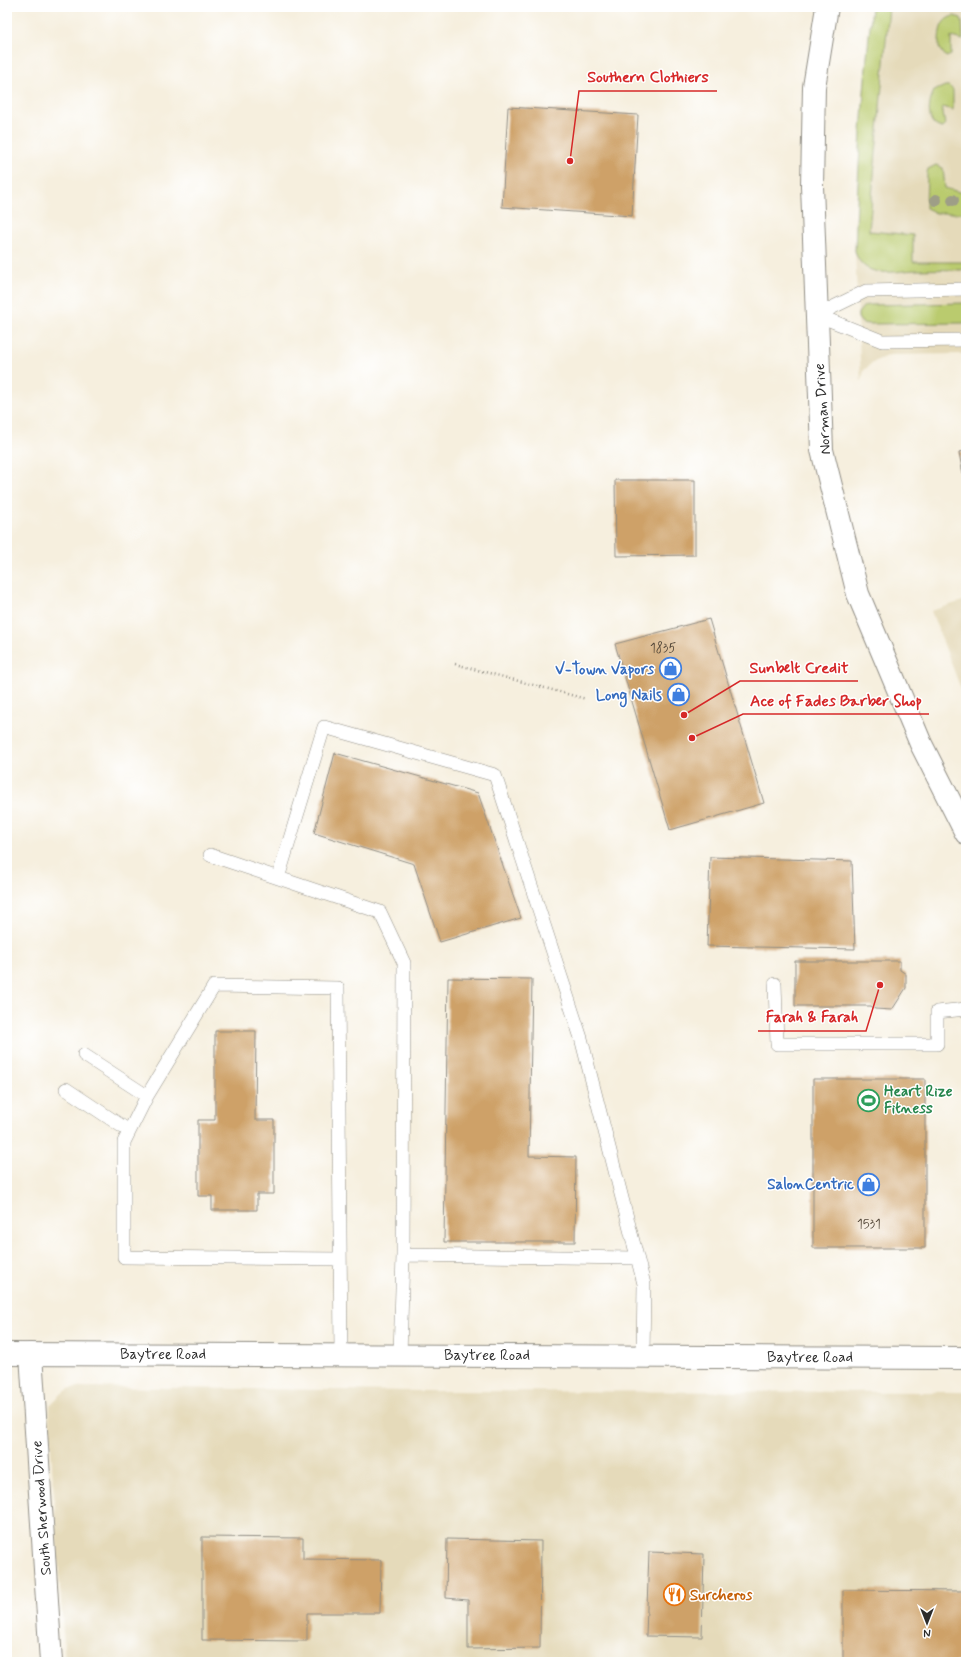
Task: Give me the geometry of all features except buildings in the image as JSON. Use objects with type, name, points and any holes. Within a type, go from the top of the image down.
[{"type":"street","name":"Norman Drive","points":[[827,7],[814,88],[812,186],[822,450],[858,594],[920,744],[966,833]]},
{"type":"street","name":"Baytree Road","points":[[7,1354],[341,1354],[966,1358]]},
{"type":"street","name":"South Sherwood Drive","points":[[31,1354],[52,1662]]},
{"type":"lane","points":[[817,315],[866,291],[966,289]]},
{"type":"lane","points":[[817,315],[882,341],[966,340]]},
{"type":"lane","points":[[278,878],[324,727],[495,775],[581,1038],[644,1284],[643,1356]]},
{"type":"lane","points":[[210,855],[380,912],[404,963],[403,1255],[400,1355]]},
{"type":"lane","points":[[775,984],[777,1044],[937,1044],[937,1012],[966,1010]]},
{"type":"lane","points":[[340,1259],[124,1257],[124,1142],[147,1096],[214,986],[338,988],[341,1354]]},
{"type":"lane","points":[[84,1055],[147,1096]]},
{"type":"lane","points":[[66,1089],[129,1131]]},
{"type":"lane","points":[[403,1255],[637,1258]]},
{"type":"path","points":[[455,664],[586,699]]},
{"type":"shaded area","points":[[872,7],[966,7],[966,354],[889,355],[873,362],[864,370],[861,382],[855,251],[866,63]]},
{"type":"shaded area","points":[[966,600],[966,702],[931,611]]},
{"type":"shaded area","points":[[71,1388],[417,1391],[966,1392],[966,1662],[65,1662],[49,1419],[50,1405],[61,1394]]},
{"type":"green space","points":[[872,7],[889,7],[869,231],[913,235],[913,262],[966,262],[966,270],[873,271],[859,261],[855,251],[861,129]]},
{"type":"green space","points":[[954,16],[961,18],[963,40],[951,37],[951,55],[946,57],[939,47],[940,32],[945,20]]},
{"type":"green space","points":[[945,86],[949,86],[953,90],[953,110],[942,107],[945,125],[943,128],[933,123],[929,107],[934,91]]},
{"type":"green space","points":[[936,165],[943,168],[945,188],[966,194],[966,213],[936,213],[926,208],[927,173],[928,169]]},
{"type":"green space","points":[[966,303],[966,323],[869,324],[862,323],[858,318],[858,313],[864,306],[868,305]]},
{"type":"place","name":"Southern Clothiers","points":[[570,161]]},
{"type":"place","name":"V-Town Vapors","points":[[670,669]]},
{"type":"place","name":"Long Nails","points":[[678,695]]},
{"type":"place","name":"Sunbelt Credit","points":[[684,715]]},
{"type":"place","name":"Ace of Fades Barber Shop","points":[[692,738]]},
{"type":"place","name":"Farah & Farah","points":[[880,985]]},
{"type":"place","name":"Heart Rize Fitness","points":[[869,1100]]},
{"type":"place","name":"SalonCentric","points":[[869,1184]]},
{"type":"place","name":"Surcheros","points":[[675,1595]]}]
